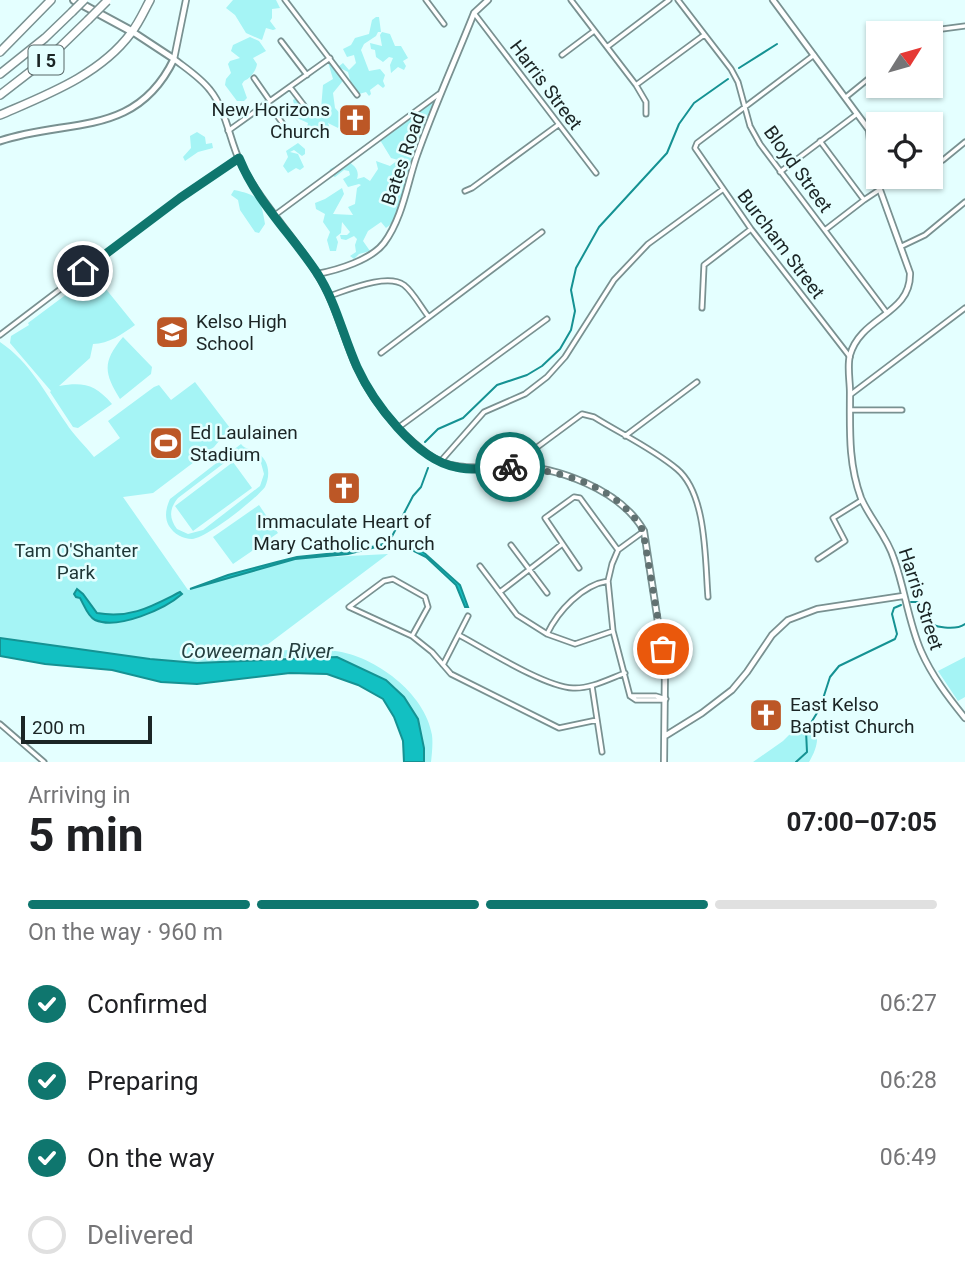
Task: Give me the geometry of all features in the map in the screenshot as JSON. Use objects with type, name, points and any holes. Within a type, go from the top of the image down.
[{"type":"highway","points":[[41,10],[44,0]]},
{"type":"highway","points":[[0,52],[51,0]]},
{"type":"highway","name":"I 5","points":[[0,74],[45,38],[84,0]]},
{"type":"highway","name":"I 5","points":[[0,95],[53,54],[107,0]]},
{"type":"highway","points":[[0,115],[74,81],[102,62],[133,32],[150,0]]},
{"type":"main road","points":[[0,141],[23,134],[107,120],[127,112],[156,88],[167,74],[174,60],[133,32],[74,0]]},
{"type":"street","points":[[187,0],[174,60],[201,80],[219,103],[239,158],[255,188],[317,274],[366,385],[399,428],[425,453],[440,462],[456,467],[511,466],[544,470],[586,483],[615,498],[636,517],[643,531],[663,649],[666,699],[664,762]]},
{"type":"street","points":[[285,0],[357,95]]},
{"type":"street","points":[[426,0],[444,24]]},
{"type":"street","points":[[474,13],[488,0]]},
{"type":"street","points":[[579,0],[573,2],[636,86],[646,102],[646,114]]},
{"type":"street","points":[[607,47],[668,0]]},
{"type":"street","name":"Bloyd Street","points":[[678,0],[732,69],[754,134],[887,313]]},
{"type":"street","points":[[773,0],[869,130],[872,161],[880,190],[910,273],[911,287],[903,300],[863,332],[850,357]]},
{"type":"street","name":"Bates Road","points":[[317,274],[348,265],[377,249],[386,240],[397,218],[417,157],[474,13]]},
{"type":"street","name":"Harris Street","points":[[474,13],[596,173]]},
{"type":"street","points":[[943,29],[965,26]]},
{"type":"street","points":[[562,55],[594,31]]},
{"type":"street","points":[[636,86],[704,35]]},
{"type":"street","points":[[281,41],[307,75]]},
{"type":"street","points":[[744,108],[814,55]]},
{"type":"street","points":[[228,131],[330,58]]},
{"type":"street","points":[[254,78],[283,124]]},
{"type":"street","points":[[846,97],[866,81]]},
{"type":"street","points":[[289,87],[306,108]]},
{"type":"street","points":[[275,215],[434,97],[442,94]]},
{"type":"street","name":"Burcham Street","points":[[744,108],[695,146],[695,151],[751,229],[850,357]]},
{"type":"street","points":[[780,172],[858,113]]},
{"type":"street","points":[[465,191],[558,125]]},
{"type":"street","points":[[820,141],[864,200]]},
{"type":"street","points":[[943,160],[965,142]]},
{"type":"street","points":[[0,335],[180,198],[239,158]]},
{"type":"street","points":[[440,462],[484,412],[525,394],[547,377],[565,357],[614,280],[648,244],[722,190]]},
{"type":"street","points":[[825,230],[880,190]]},
{"type":"street","points":[[902,246],[925,235],[965,202]]},
{"type":"street","points":[[702,308],[704,265],[751,229]]},
{"type":"street","points":[[381,353],[542,232]]},
{"type":"street","points":[[329,296],[392,280],[405,285],[428,316]]},
{"type":"street","points":[[850,395],[965,308]]},
{"type":"street","points":[[399,428],[547,319]]},
{"type":"street","name":"Harris Street","points":[[850,357],[849,449],[854,475],[862,500],[890,546],[920,650],[931,671],[965,718]]},
{"type":"street","points":[[625,436],[697,382]]},
{"type":"street","points":[[850,410],[902,410]]},
{"type":"street","points":[[511,466],[582,414],[589,414],[678,470],[691,488],[697,504],[708,597]]},
{"type":"street","points":[[579,568],[545,518],[577,496],[618,550]]},
{"type":"street","points":[[818,559],[845,541],[833,518],[862,500]]},
{"type":"street","points":[[643,531],[618,550],[612,564],[608,581],[613,631],[630,696],[656,696],[666,699]]},
{"type":"street","points":[[511,545],[547,593]]},
{"type":"street","points":[[500,592],[561,545]]},
{"type":"street","points":[[480,566],[517,615],[547,634],[575,644],[613,631]]},
{"type":"street","points":[[412,636],[428,607],[428,602],[425,597],[393,579],[384,581],[349,607],[412,636],[451,674],[559,728],[597,720]]},
{"type":"street","points":[[547,634],[555,617],[565,607],[590,588],[608,581]]},
{"type":"street","points":[[665,736],[732,690],[772,635],[788,620],[817,609],[903,596]]},
{"type":"street","points":[[443,665],[468,616]]},
{"type":"street","points":[[459,635],[539,678],[572,688],[592,686],[625,673]]},
{"type":"street","points":[[592,686],[602,752]]},
{"type":"street","points":[[0,724],[44,762]]},
{"type":"green space","points":[[233,0],[276,0],[280,8],[272,9],[270,21],[276,29],[266,28],[262,40],[246,33],[235,15],[226,8]]},
{"type":"green space","points":[[379,17],[381,32],[364,44],[361,50],[369,71],[380,69],[385,75],[385,86],[383,88],[378,84],[370,90],[369,96],[366,92],[359,94],[351,84],[348,72],[338,67],[343,63],[349,70],[356,63],[354,55],[347,57],[343,49],[351,45],[355,38],[369,34],[372,20]]},
{"type":"green space","points":[[382,32],[390,34],[395,46],[401,46],[408,58],[403,61],[406,66],[404,70],[398,67],[391,73],[393,58],[389,57],[383,62],[376,57],[375,50],[371,49],[370,43],[382,46]]},
{"type":"green space","points":[[250,37],[259,41],[266,51],[253,58],[257,64],[255,69],[242,84],[247,98],[237,101],[225,85],[231,73],[228,64],[240,58],[231,51],[233,45]]},
{"type":"green space","points":[[328,62],[346,77],[333,93],[335,108],[347,121],[344,124],[342,122],[338,128],[328,123],[330,129],[326,134],[317,129],[312,134],[305,135],[303,132],[308,123],[297,118],[293,100],[296,98],[305,101],[301,110],[304,113],[314,115],[321,109],[323,85],[333,79]]},
{"type":"green space","points":[[435,100],[411,157],[413,173],[406,182],[406,194],[401,199],[394,219],[386,228],[381,222],[368,231],[363,241],[370,251],[359,254],[354,259],[350,256],[356,252],[357,239],[354,236],[341,239],[340,235],[350,232],[342,222],[341,233],[336,237],[336,251],[330,251],[327,240],[330,232],[323,222],[325,214],[316,209],[315,203],[342,188],[344,194],[333,214],[353,215],[348,207],[355,204],[357,188],[361,185],[348,187],[343,179],[350,175],[349,171],[344,170],[335,177],[329,174],[330,169],[347,161],[356,168],[357,179],[364,177],[370,181],[378,169],[376,161],[390,166],[398,160],[391,158],[380,140]]},
{"type":"green space","points":[[197,132],[205,137],[206,144],[212,143],[213,148],[198,152],[185,161],[183,157],[191,148],[190,136]]},
{"type":"green space","points":[[298,143],[305,149],[305,154],[302,156],[294,150],[290,152],[298,154],[304,167],[288,173],[283,166],[288,157],[286,151]]},
{"type":"green space","points":[[234,190],[253,196],[260,203],[265,224],[259,233],[255,232],[240,210],[238,200],[231,195]]},
{"type":"green space","points":[[91,276],[97,278],[135,325],[110,340],[93,344],[90,358],[59,386],[75,384],[94,388],[112,404],[78,428],[73,427],[51,391],[10,343],[11,336]]},
{"type":"green space","points":[[123,337],[152,367],[151,374],[120,399],[108,375],[108,368],[111,354]]},
{"type":"green space","name":"Tam O'Shanter Park","points":[[0,342],[29,369],[69,428],[94,457],[120,438],[108,421],[159,385],[171,400],[195,382],[230,428],[214,447],[153,493],[123,497],[188,590],[220,578],[291,559],[388,554],[259,651],[335,651],[366,660],[381,669],[409,691],[420,705],[432,738],[431,762],[424,762],[418,719],[313,656],[197,663],[0,638]]},
{"type":"green space","points":[[241,444],[260,455],[266,463],[268,477],[265,487],[231,517],[199,537],[185,538],[171,529],[166,516],[170,499]],"holes":[[[242,453],[252,455],[261,463],[264,474],[260,486],[203,530],[188,534],[177,529],[171,513],[178,498],[232,457]]]},
{"type":"green space","points":[[233,462],[252,488],[193,531],[175,506]]},
{"type":"green space","points":[[259,505],[278,533],[233,564],[213,537]]},
{"type":"green space","points":[[965,657],[965,697],[958,701],[938,671]]},
{"type":"green space","points":[[807,721],[817,735],[816,746],[809,762],[753,762],[783,741],[799,725]]},
{"type":"shaded area","points":[[383,544],[409,544],[421,550],[460,585],[468,607],[465,607],[456,585],[426,557],[406,547],[380,546],[348,554],[295,559],[190,589],[228,575],[297,557],[356,551]]},
{"type":"shaded area","points":[[77,589],[97,613],[109,614],[131,613],[180,592],[182,594],[141,616],[105,622],[90,616],[80,598],[74,594]]},
{"type":"shaded area","points":[[0,638],[197,663],[337,657],[386,680],[404,697],[418,719],[424,762],[404,762],[403,741],[394,717],[383,699],[358,685],[327,674],[290,673],[197,684],[161,682],[112,670],[45,664],[0,656]]},
{"type":"waterway","points":[[739,68],[777,44]]},
{"type":"waterway","points":[[425,442],[438,429],[463,418],[497,385],[527,375],[542,366],[560,349],[571,330],[575,311],[571,290],[576,268],[599,227],[667,153],[679,124],[694,103],[728,79]]},
{"type":"waterway","points":[[388,544],[413,496],[421,487],[428,468]]},
{"type":"waterway","points":[[911,602],[919,602],[926,619],[934,625],[951,628],[965,624]]},
{"type":"waterway","points":[[796,762],[807,752],[806,731],[820,708],[830,677],[839,666],[895,639],[897,634],[892,614],[894,608],[901,605]]},
{"type":"way so far","points":[[510,467],[544,470],[586,483],[615,498],[636,517],[643,531],[663,649]]},
{"type":"place","name":"New Horizons Church","points":[[355,120]]},
{"type":"place","name":"Kelso High School","points":[[172,332]]},
{"type":"place","name":"Ed Laulainen Stadium","points":[[166,443]]},
{"type":"place","name":"Immaculate Heart of Mary Catholic Church","points":[[344,488]]},
{"type":"place","name":"East Kelso Baptist Church","points":[[766,715]]},
{"type":"route","points":[[83,271],[180,198],[239,158],[255,188],[317,274],[329,296],[356,366],[376,402],[389,418],[425,453],[440,462],[456,467],[510,467]]},
{"type":"water label","name":"Coweeman River","points":[[257,651]]}]
